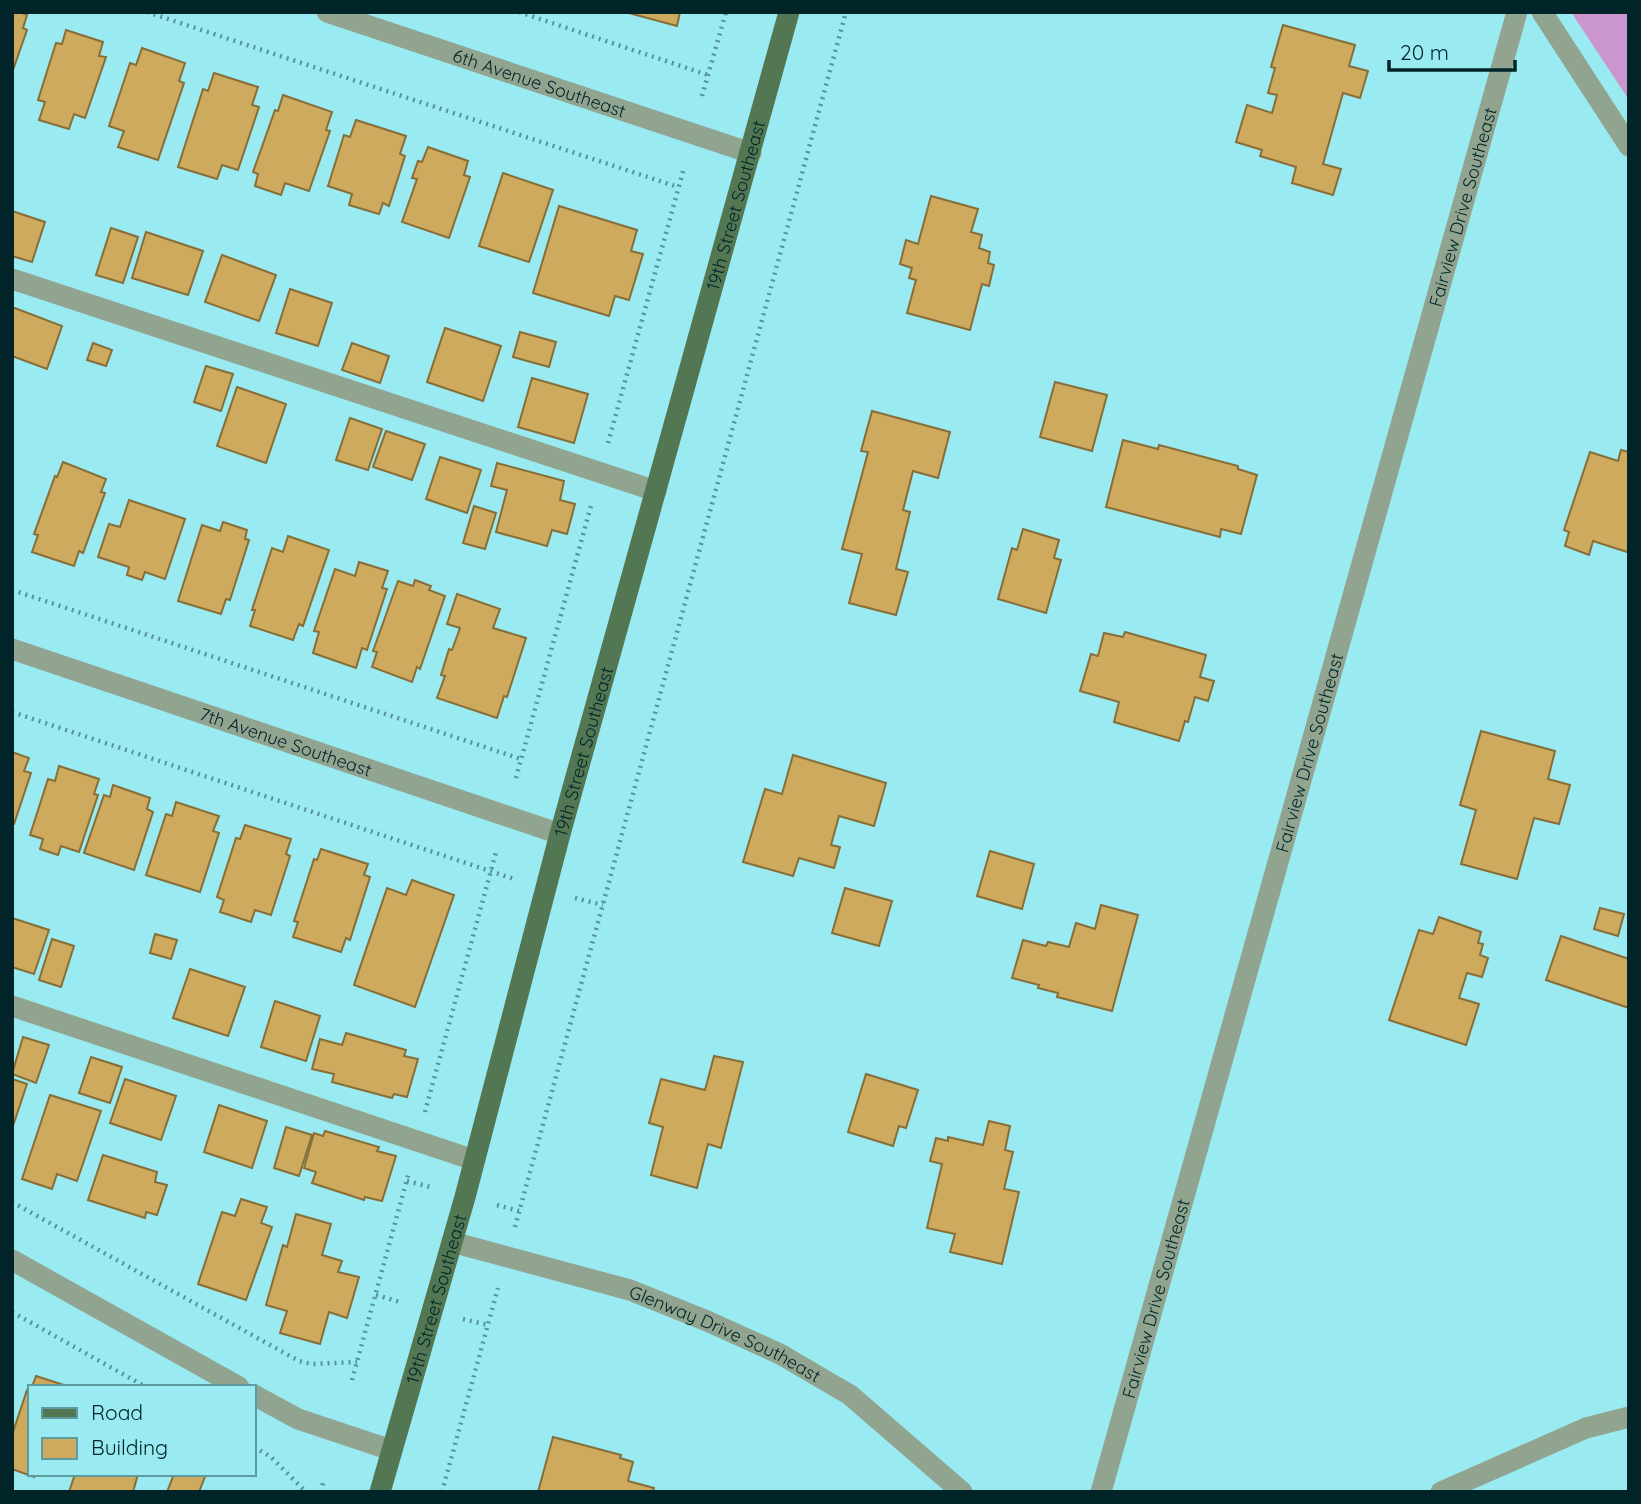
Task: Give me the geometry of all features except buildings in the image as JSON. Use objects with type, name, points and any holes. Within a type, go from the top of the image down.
[{"type":"main road","name":"19th Street Southeast","points":[[380,1492],[452,1242],[560,834],[789,12]]},
{"type":"street","name":"6th Avenue Southeast","points":[[327,12],[751,153]]},
{"type":"street","name":"Fairview Drive Southeast","points":[[1101,1492],[1517,12]]},
{"type":"street","points":[[1542,12],[1629,146]]},
{"type":"street","points":[[12,279],[656,491]]},
{"type":"street","name":"7th Avenue Southeast","points":[[12,649],[560,834]]},
{"type":"street","points":[[12,1006],[474,1160]]},
{"type":"street","name":"Glenway Drive Southeast","points":[[452,1242],[630,1290],[780,1354],[850,1395],[962,1492]]},
{"type":"street","points":[[12,1260],[235,1385]]},
{"type":"street","points":[[256,1396],[298,1419],[391,1450]]},
{"type":"street","points":[[1441,1492],[1586,1428],[1629,1417]]},
{"type":"path","points":[[147,12],[678,187]]},
{"type":"path","points":[[519,12],[708,75]]},
{"type":"path","points":[[702,96],[726,12]]},
{"type":"path","points":[[514,1231],[846,12]]},
{"type":"path","points":[[12,590],[521,759]]},
{"type":"path","points":[[12,712],[514,879]]},
{"type":"path","points":[[575,897],[603,905]]},
{"type":"path","points":[[407,1181],[435,1188]]},
{"type":"path","points":[[12,1202],[299,1361],[311,1364],[357,1362]]},
{"type":"path","points":[[497,1205],[519,1212]]},
{"type":"path","points":[[442,1492],[499,1283]]},
{"type":"path","points":[[376,1295],[400,1302]]},
{"type":"path","points":[[12,1312],[142,1385]]},
{"type":"path","points":[[463,1319],[488,1325]]},
{"type":"path","points":[[256,1448],[271,1457],[306,1492]]},
{"type":"path","points":[[321,1492],[323,1483]]},
{"type":"shaded area","points":[[1571,12],[1629,12],[1629,100]]}]
